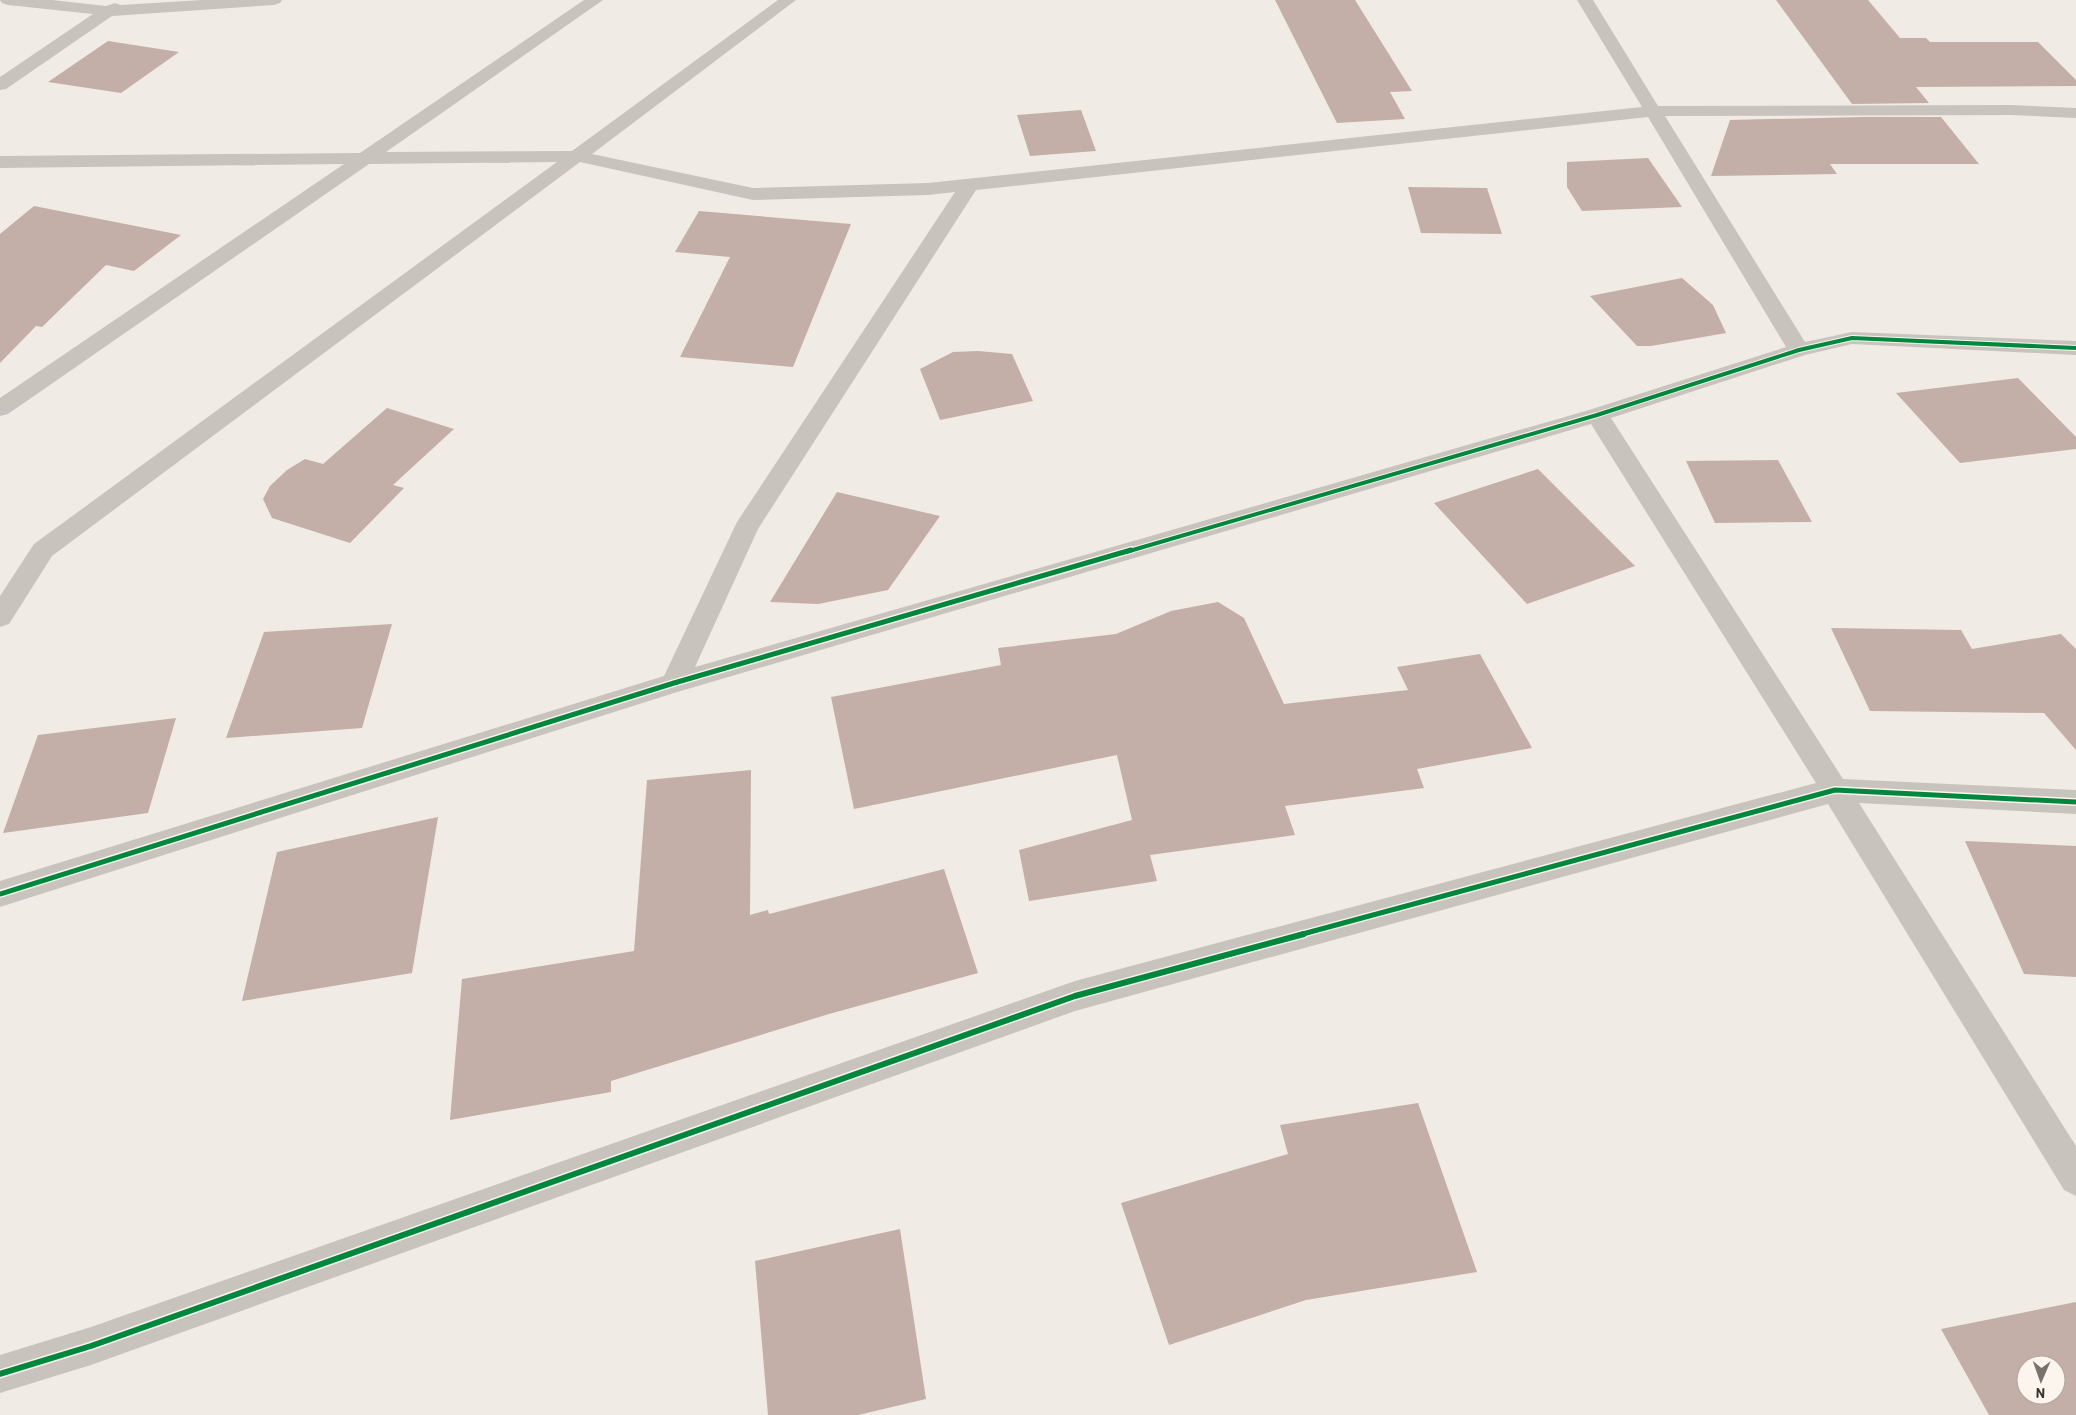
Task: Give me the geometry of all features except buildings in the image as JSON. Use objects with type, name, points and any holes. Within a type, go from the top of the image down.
[{"type":"street","points":[[8,0],[108,11],[274,0]]},
{"type":"street","points":[[0,85],[108,11],[137,0]]},
{"type":"street","points":[[0,409],[595,0]]},
{"type":"street","points":[[4,604],[43,550],[788,0]]},
{"type":"street","points":[[1585,0],[1799,350]]},
{"type":"street","points":[[0,162],[577,156],[753,194],[928,189],[1653,111],[2011,110],[2076,113]]},
{"type":"street","points":[[674,683],[746,528],[970,184]]},
{"type":"street","points":[[0,894],[674,683],[1597,415],[1799,350],[1852,338],[2076,348]]},
{"type":"street","points":[[1597,415],[1835,790],[2076,1178]]},
{"type":"street","points":[[0,1374],[91,1346],[1075,996],[1835,790],[2076,802]]},
{"type":"cycle path","points":[[0,894],[674,683],[1597,415],[1799,350],[1852,338],[2076,348]]},
{"type":"cycle path","points":[[0,1374],[91,1346],[1075,996],[1835,790],[2076,802]]}]
